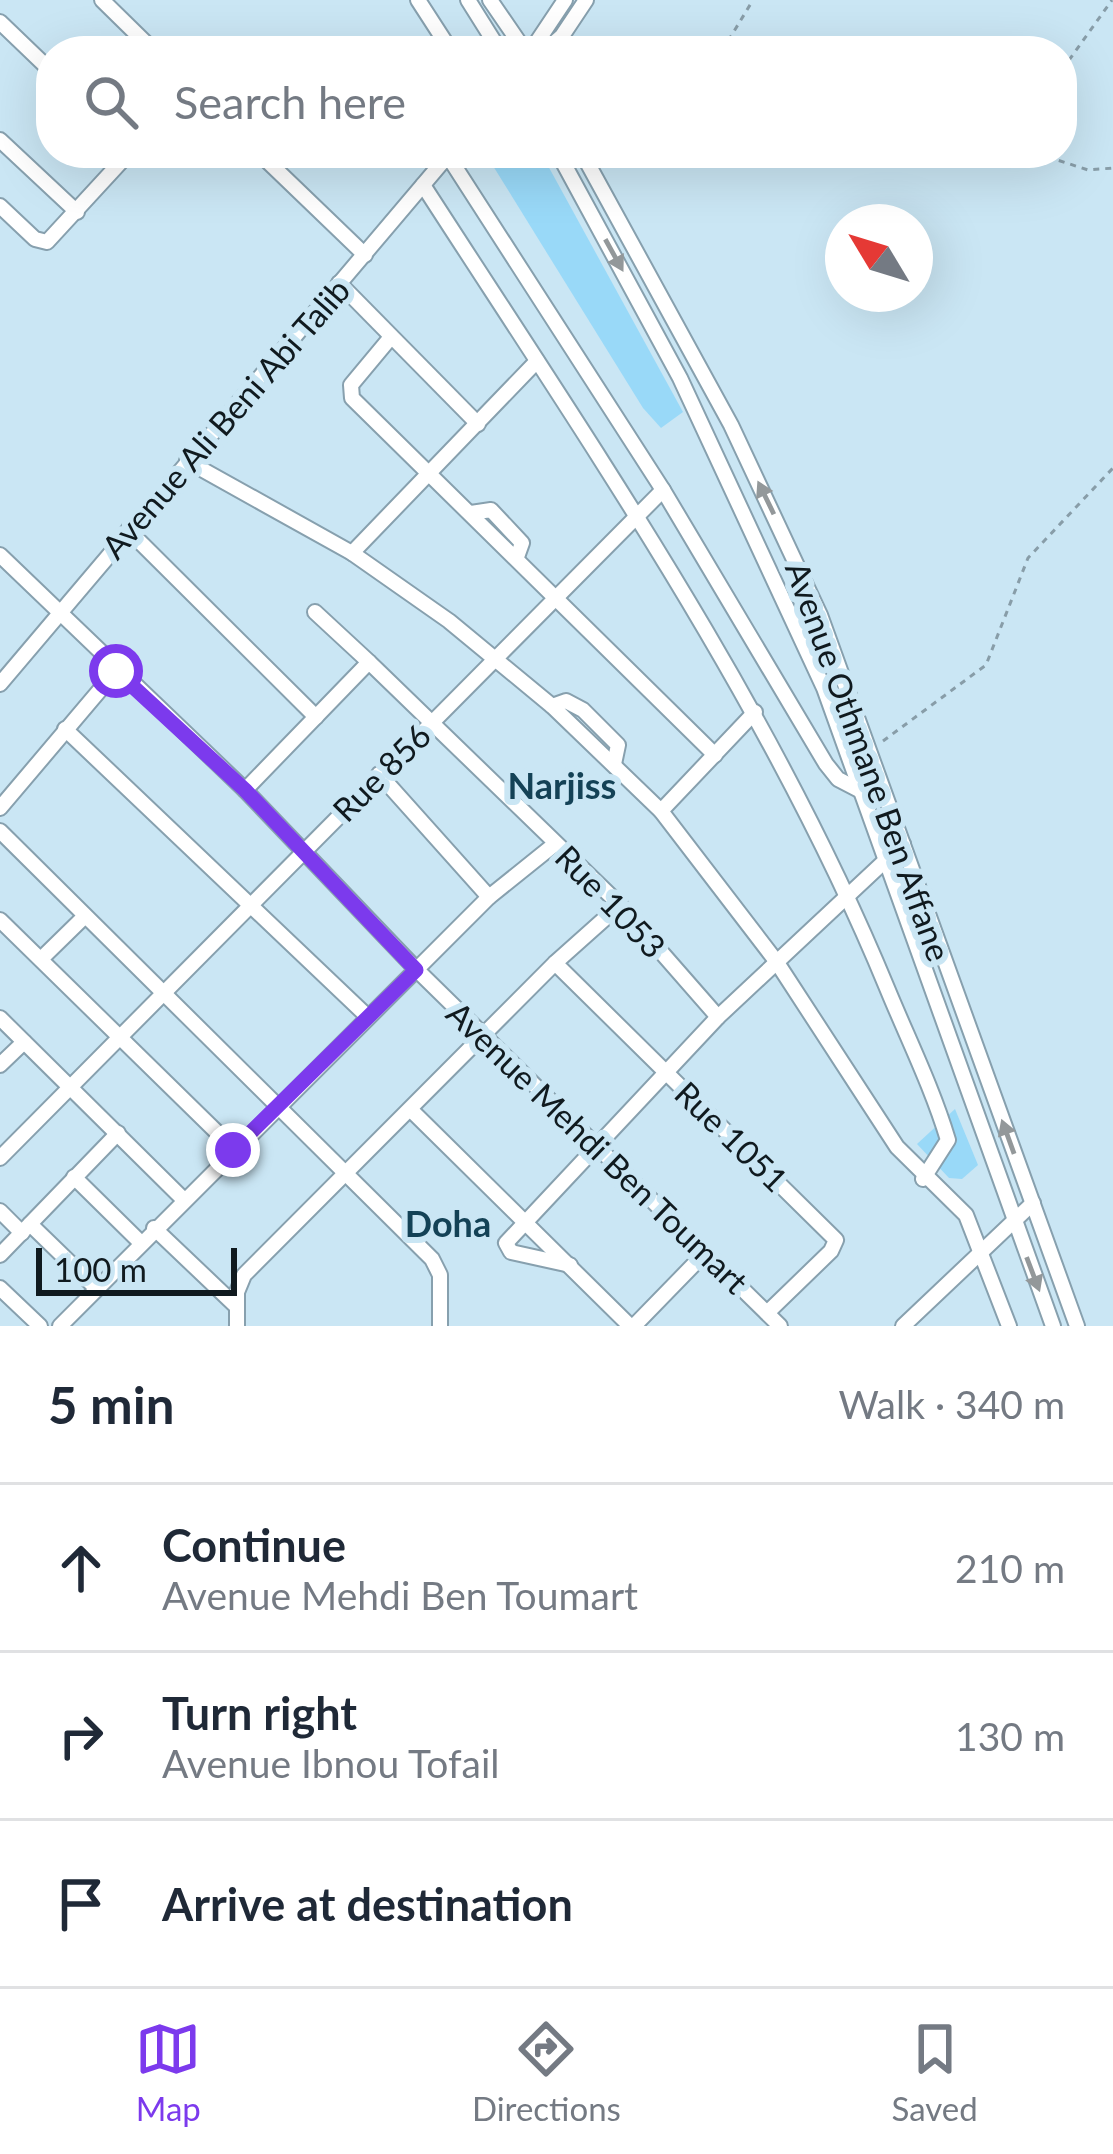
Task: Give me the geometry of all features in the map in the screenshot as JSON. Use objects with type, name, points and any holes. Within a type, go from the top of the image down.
[{"type":"street","points":[[102,0],[139,36]]},
{"type":"street","points":[[418,0],[441,36]]},
{"type":"street","points":[[468,0],[491,36]]},
{"type":"street","points":[[490,0],[517,36]]},
{"type":"street","points":[[539,36],[565,0]]},
{"type":"street","points":[[563,36],[586,0]]},
{"type":"street","points":[[0,22],[36,57]]},
{"type":"street","points":[[0,140],[77,212]]},
{"type":"street","points":[[0,206],[43,243],[52,241],[116,168]]},
{"type":"street","points":[[275,168],[365,255]]},
{"type":"street","name":"Avenue Ali Beni Abi Talib","points":[[0,684],[437,168]]},
{"type":"street","points":[[458,168],[662,490],[826,764],[838,779],[863,792]]},
{"type":"street","name":"Avenue Othmane Ben Affane","points":[[565,168],[736,490],[863,792],[1053,1326]]},
{"type":"street","name":"Avenue Othmane Ben Affane","points":[[591,168],[731,425],[820,615],[872,748],[1077,1326]]},
{"type":"street","points":[[423,185],[755,712],[849,892],[933,1091],[947,1140],[923,1179]]},
{"type":"street","points":[[340,283],[478,424]]},
{"type":"street","points":[[391,337],[350,393],[715,755]]},
{"type":"street","points":[[352,553],[537,361]]},
{"type":"street","points":[[188,461],[352,553],[495,656],[661,811],[776,961],[871,1111],[923,1179],[966,1215],[978,1256],[1009,1326]]},
{"type":"street","name":"Rue 856","points":[[0,1158],[662,490]]},
{"type":"street","points":[[128,530],[316,717]]},
{"type":"street","name":"Avenue Mehdi Ben Toumart","points":[[0,555],[245,790],[416,970],[780,1326]]},
{"type":"street","name":"Rue 1053","points":[[315,612],[620,905],[718,1017]]},
{"type":"street","points":[[245,790],[369,662]]},
{"type":"street","points":[[0,808],[116,671]]},
{"type":"street","points":[[661,811],[755,712]]},
{"type":"street","points":[[65,729],[368,1017]]},
{"type":"street","points":[[379,774],[489,898]]},
{"type":"street","points":[[0,831],[436,1264],[440,1326]]},
{"type":"street","points":[[60,1326],[489,898],[555,844]]},
{"type":"street","points":[[570,1265],[507,1249],[525,1219],[718,1017],[903,844]]},
{"type":"street","points":[[237,1326],[244,1275],[555,963],[620,905]]},
{"type":"street","points":[[41,959],[85,916]]},
{"type":"street","points":[[0,920],[233,1150]]},
{"type":"street","name":"Rue 1051","points":[[555,963],[836,1240],[831,1251],[767,1313]]},
{"type":"street","points":[[0,1018],[184,1199]]},
{"type":"street","points":[[0,1065],[24,1042]]},
{"type":"street","points":[[411,1110],[633,1326],[706,1252]]},
{"type":"street","points":[[0,1255],[118,1133]]},
{"type":"street","points":[[74,1177],[140,1242]]},
{"type":"street","points":[[903,1326],[1033,1203]]},
{"type":"street","points":[[0,1211],[96,1288]]},
{"type":"street","points":[[154,1228],[237,1307]]},
{"type":"street","points":[[0,1288],[40,1326]]},
{"type":"path","points":[[731,36],[753,0]]},
{"type":"path","points":[[1077,49],[1112,0]]},
{"type":"path","points":[[1077,166],[1113,168]]},
{"type":"path","points":[[593,172],[600,168]]},
{"type":"path","points":[[872,748],[986,665],[1028,558],[1113,468]]},
{"type":"shaded area","points":[[494,168],[549,168],[683,412],[661,428],[643,408]]},
{"type":"shaded area","points":[[955,1109],[978,1165],[962,1179],[949,1178],[917,1144]]},
{"type":"district","name":"Narjiss","points":[[562,785]]},
{"type":"district","name":"Doha","points":[[448,1223]]},
{"type":"route","points":[[116,671],[245,790],[416,970],[233,1150]]}]
